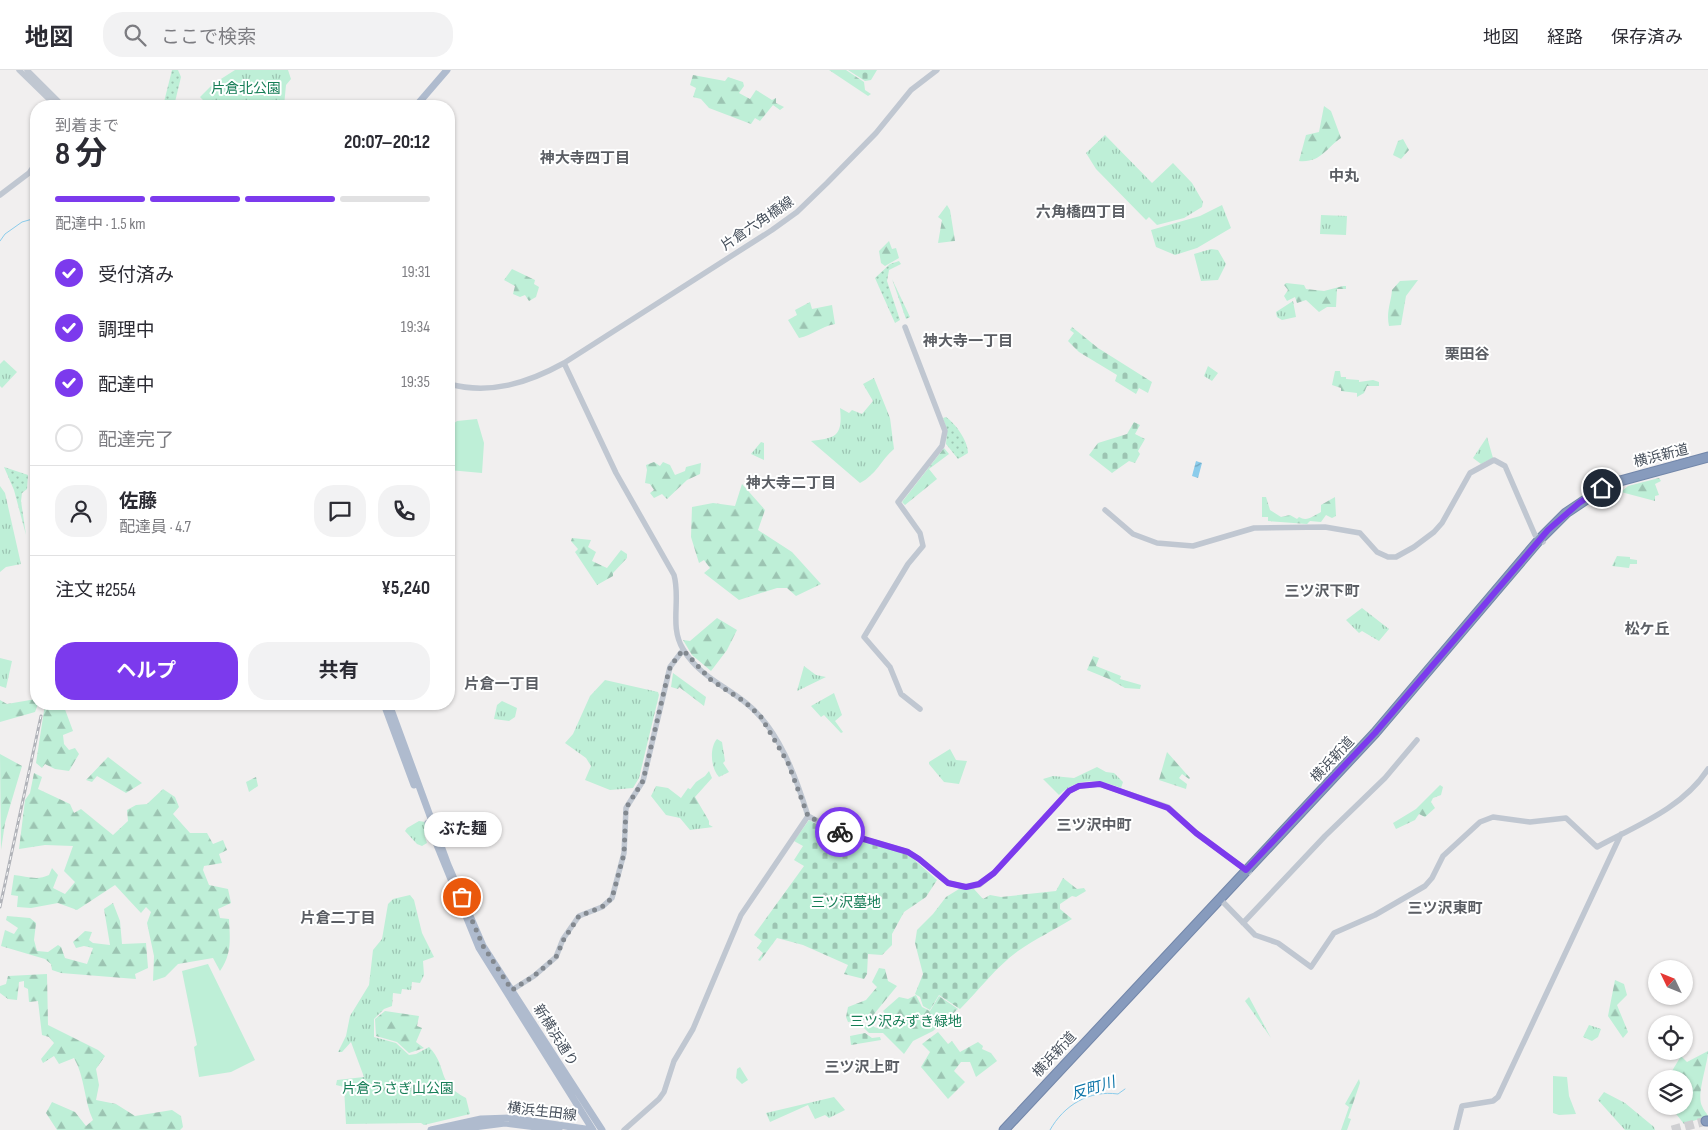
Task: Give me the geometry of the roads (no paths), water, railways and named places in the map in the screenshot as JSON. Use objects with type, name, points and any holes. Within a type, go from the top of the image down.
[{"type":"highway","name":"横浜新道","points":[[1004,1130],[1375,739],[1566,513],[1609,484],[1708,456]]},
{"type":"highway","name":"横浜新道","points":[[1542,541],[1576,510],[1610,488],[1708,462]]},
{"type":"highway","name":"横浜新道","points":[[1009,1130],[1220,901]]},
{"type":"main road","points":[[421,100],[447,70]]},
{"type":"main road","name":"新横浜通り","points":[[386,710],[438,852],[479,948],[592,1130]]},
{"type":"main road","name":"新横浜通り","points":[[391,710],[448,865],[483,946],[602,1130]]},
{"type":"main road","name":"横浜生田線","points":[[431,1130],[481,1119],[510,1118],[592,1130]]},
{"type":"main road","points":[[540,1121],[556,1120],[575,1124],[586,1119]]},
{"type":"main road","name":"横浜生田線","points":[[451,1130],[480,1125],[559,1130]]},
{"type":"street","points":[[19,70],[50,100]]},
{"type":"street","points":[[28,70],[57,100]]},
{"type":"street","name":"片倉六角橋線","points":[[455,385],[477,389],[506,386],[536,377],[564,363],[785,222],[822,188],[869,140],[911,90],[937,70]]},
{"type":"street","points":[[0,195],[30,172]]},
{"type":"street","points":[[905,327],[945,433],[943,444],[898,502],[920,533],[923,546],[908,564],[864,637],[890,667],[898,689],[920,709]]},
{"type":"street","points":[[564,363],[616,473],[674,575],[676,582],[675,624],[683,650],[711,680],[745,702],[761,717],[788,763],[808,816],[836,831],[908,852],[948,883],[966,887],[979,884],[994,873],[1069,791],[1079,786],[1100,784],[1168,808],[1196,833],[1248,871]]},
{"type":"street","points":[[1105,510],[1133,534],[1157,543],[1192,546],[1254,528],[1325,527],[1360,533],[1377,552],[1388,557],[1396,557],[1414,547],[1434,532],[1442,523],[1470,474],[1494,460],[1505,466],[1535,535],[1542,541]]},
{"type":"street","points":[[512,990],[534,976],[556,957],[564,939],[579,916],[602,907],[612,898],[624,854],[626,808],[643,781],[669,670],[683,650]]},
{"type":"street","points":[[1243,923],[1325,836],[1385,778],[1417,740]]},
{"type":"street","points":[[1220,901],[1255,935],[1278,943],[1311,967],[1338,931],[1375,915],[1425,886],[1432,878],[1443,856],[1487,819],[1493,817],[1541,822],[1566,818],[1597,848],[1664,812],[1694,788],[1708,769]]},
{"type":"street","points":[[624,1130],[664,1092],[674,1061],[689,1036],[741,915],[808,816]]},
{"type":"street","points":[[1456,1130],[1462,1106],[1493,1101],[1498,1097],[1621,834]]},
{"type":"water","points":[[1196,461],[1202,463],[1198,478],[1192,476]]},
{"type":"waterway","points":[[0,241],[5,234],[22,222],[30,220]]},
{"type":"waterway","name":"反町川","points":[[1050,1130],[1062,1113],[1078,1101],[1097,1094],[1118,1094],[1125,1089]]},
{"type":"tunnel","points":[[1672,1130],[1706,1121]]},
{"type":"railway","points":[[0,907],[41,716]]},
{"type":"place","name":"ぶた麺","points":[[462,897]]},
{"type":"district","name":"神大寺四丁目","points":[[585,158]]},
{"type":"district","name":"中丸","points":[[1344,176]]},
{"type":"district","name":"六角橋四丁目","points":[[1081,212]]},
{"type":"district","name":"神大寺一丁目","points":[[968,341]]},
{"type":"district","name":"栗田谷","points":[[1467,354]]},
{"type":"district","name":"神大寺二丁目","points":[[791,483]]},
{"type":"district","name":"三ツ沢下町","points":[[1322,591]]},
{"type":"district","name":"松ケ丘","points":[[1647,629]]},
{"type":"district","name":"片倉一丁目","points":[[502,684]]},
{"type":"district","name":"三ツ沢中町","points":[[1094,825]]},
{"type":"district","name":"三ツ沢東町","points":[[1445,908]]},
{"type":"district","name":"片倉二丁目","points":[[338,918]]},
{"type":"district","name":"三ツ沢上町","points":[[862,1067]]},
{"type":"park label","name":"片倉北公園","points":[[246,88]]},
{"type":"park label","name":"三ツ沢墓地","points":[[846,902]]},
{"type":"park label","name":"三ツ沢みずき緑地","points":[[906,1021]]},
{"type":"park label","name":"片倉うさぎ山公園","points":[[398,1088]]}]
